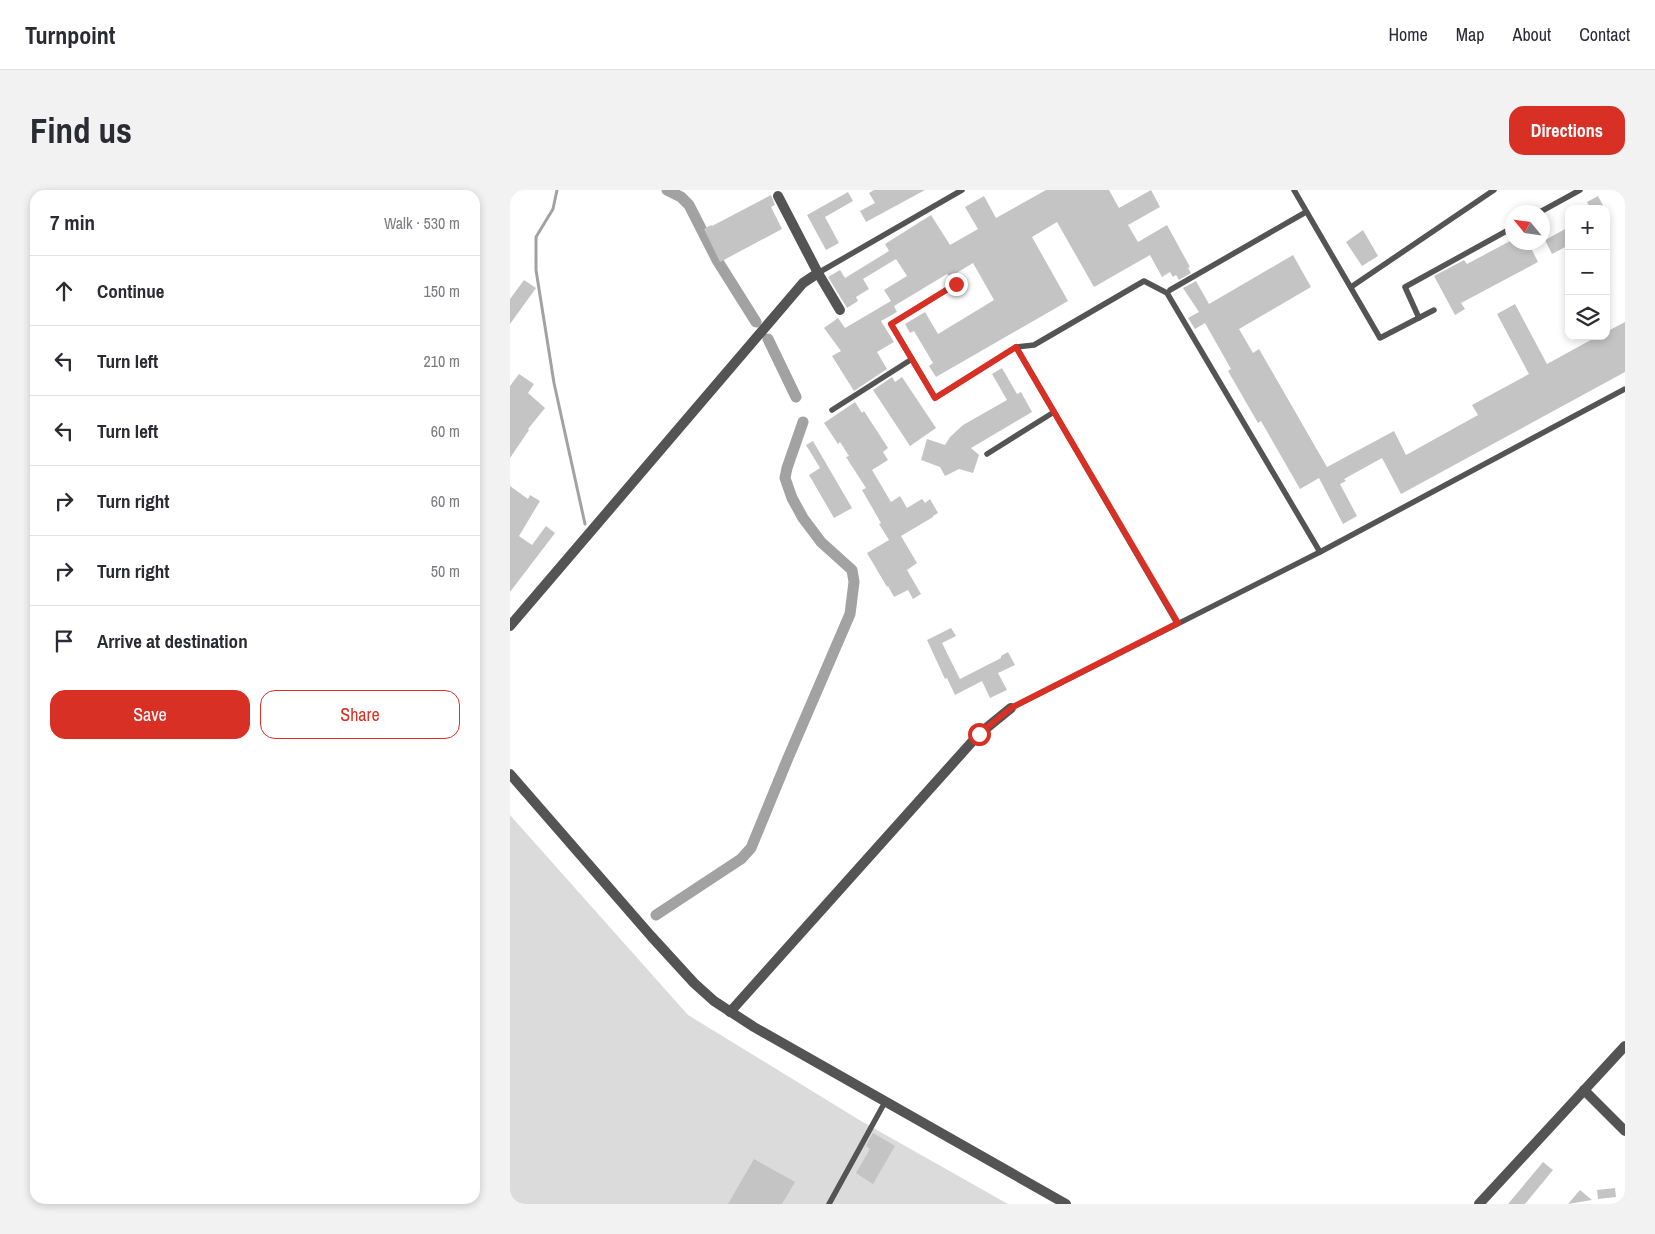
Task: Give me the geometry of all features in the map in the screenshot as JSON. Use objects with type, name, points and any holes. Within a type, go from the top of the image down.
[{"type":"street","points":[[778,196],[818,273],[840,310]]},
{"type":"street","points":[[510,626],[803,282],[818,273]]},
{"type":"street","points":[[730,1012],[979,734],[1011,708]]},
{"type":"street","points":[[510,774],[688,976],[714,1001],[754,1027],[1066,1204]]},
{"type":"street","points":[[1479,1204],[1625,1046]]},
{"type":"street","points":[[1584,1090],[1625,1131]]},
{"type":"lane","points":[[818,273],[962,190]]},
{"type":"lane","points":[[1294,190],[1380,338],[1434,310]]},
{"type":"lane","points":[[1350,288],[1494,190]]},
{"type":"lane","points":[[1550,206],[1580,190]]},
{"type":"lane","points":[[1170,290],[1306,212]]},
{"type":"lane","points":[[1419,318],[1405,287],[1505,232]]},
{"type":"lane","points":[[956,284],[891,324],[935,398],[1016,347],[1034,345],[1144,281],[1167,293],[1320,552]]},
{"type":"lane","points":[[1016,347],[1178,623]]},
{"type":"lane","points":[[832,410],[912,359]]},
{"type":"lane","points":[[1011,708],[1320,552],[1625,389]]},
{"type":"lane","points":[[987,454],[1054,412]]},
{"type":"lane","points":[[829,1204],[885,1102]]},
{"type":"shaded area","points":[[510,815],[688,1015],[861,1121],[1008,1204],[510,1204]]},
{"type":"building","points":[[874,190],[925,190],[866,222],[860,211],[875,203],[869,193]]},
{"type":"building","points":[[1046,190],[1109,190],[1119,208],[1151,190],[1160,207],[1128,225],[1138,242],[1167,225],[1190,267],[1188,268],[1191,273],[1179,280],[1176,275],[1173,277],[1170,272],[1162,277],[1150,255],[1094,287],[1057,222],[1032,237],[1068,301],[936,377],[929,366],[933,363],[914,331],[910,333],[905,324],[925,312],[938,334],[994,300],[973,263],[950,277],[947,274],[894,306],[897,312],[881,321],[894,342],[877,352],[887,369],[854,391],[832,356],[841,351],[824,328],[838,318],[845,328],[891,301],[884,290],[907,276],[896,259],[863,279],[869,289],[856,297],[858,301],[847,308],[828,277],[840,270],[845,278],[889,251],[885,244],[931,215],[950,245],[978,229],[965,207],[984,196],[996,218]]},
{"type":"building","points":[[848,192],[853,201],[825,217],[839,243],[826,250],[807,215]]},
{"type":"building","points":[[771,195],[775,205],[771,207],[782,229],[720,262],[704,229]]},
{"type":"building","points":[[1598,196],[1603,205],[1589,205],[1587,202]]},
{"type":"building","points":[[1565,229],[1565,247],[1552,254],[1550,250],[1550,237]]},
{"type":"building","points":[[1363,230],[1378,256],[1362,266],[1346,242]]},
{"type":"building","points":[[1505,244],[1505,250],[1532,250],[1538,262],[1461,303],[1465,309],[1455,315],[1434,276],[1464,260],[1467,264]]},
{"type":"building","points":[[1293,255],[1311,287],[1239,329],[1253,353],[1259,349],[1327,467],[1394,431],[1406,455],[1478,415],[1472,405],[1529,374],[1497,314],[1515,304],[1547,364],[1591,340],[1610,340],[1610,330],[1625,322],[1625,372],[1401,494],[1382,458],[1344,479],[1346,481],[1340,484],[1357,516],[1343,524],[1319,478],[1300,489],[1261,421],[1258,423],[1228,371],[1231,369],[1205,323],[1195,329],[1188,318],[1199,312],[1183,288],[1196,281],[1209,304]]},
{"type":"building","points":[[524,280],[536,288],[510,324],[510,299]]},
{"type":"building","points":[[1002,368],[1017,394],[1021,392],[1032,412],[971,448],[979,455],[973,473],[959,469],[945,476],[940,467],[921,460],[927,439],[945,445],[950,437],[963,425],[1007,400],[992,374]]},
{"type":"building","points":[[519,374],[534,384],[528,393],[545,408],[528,429],[510,458],[510,386]]},
{"type":"building","points":[[892,377],[895,382],[902,377],[936,428],[910,446],[873,390]]},
{"type":"building","points":[[855,402],[862,413],[864,411],[888,448],[883,452],[888,460],[872,470],[891,502],[900,496],[907,508],[922,499],[925,503],[930,499],[938,513],[901,536],[917,563],[907,570],[921,594],[913,599],[908,590],[894,597],[867,553],[889,540],[862,490],[866,488],[846,457],[849,456],[840,442],[838,444],[824,423]]},
{"type":"building","points":[[813,441],[852,508],[834,518],[809,475],[820,468],[806,445]]},
{"type":"building","points":[[510,486],[528,499],[530,495],[540,501],[519,536],[532,545],[546,526],[555,533],[510,592]]},
{"type":"building","points":[[951,628],[956,636],[942,643],[960,679],[1001,658],[1001,656],[1008,652],[1015,665],[998,673],[1007,690],[990,698],[982,681],[955,695],[947,678],[945,679],[927,640]]},
{"type":"building","points":[[873,1133],[895,1146],[873,1184],[856,1173],[870,1149],[866,1146]]},
{"type":"building","points":[[754,1159],[795,1182],[782,1204],[728,1204]]},
{"type":"building","points":[[1543,1162],[1553,1170],[1525,1204],[1508,1204]]},
{"type":"building","points":[[1615,1188],[1616,1197],[1598,1199],[1597,1190]]},
{"type":"building","points":[[1580,1190],[1592,1200],[1568,1204]]},
{"type":"waterway","points":[[557,190],[553,209],[536,237],[536,270],[554,383],[585,524]]},
{"type":"waterway","points":[[667,190],[681,197],[689,205],[717,260],[756,322]]},
{"type":"waterway","points":[[768,339],[796,397]]},
{"type":"waterway","points":[[656,915],[741,859],[751,848],[850,614],[854,582],[852,570],[821,542],[803,518],[792,498],[785,478],[803,422]]},
{"type":"route","points":[[956,284],[891,324],[935,398],[1016,347],[1178,623],[1011,708],[979,734]]}]
